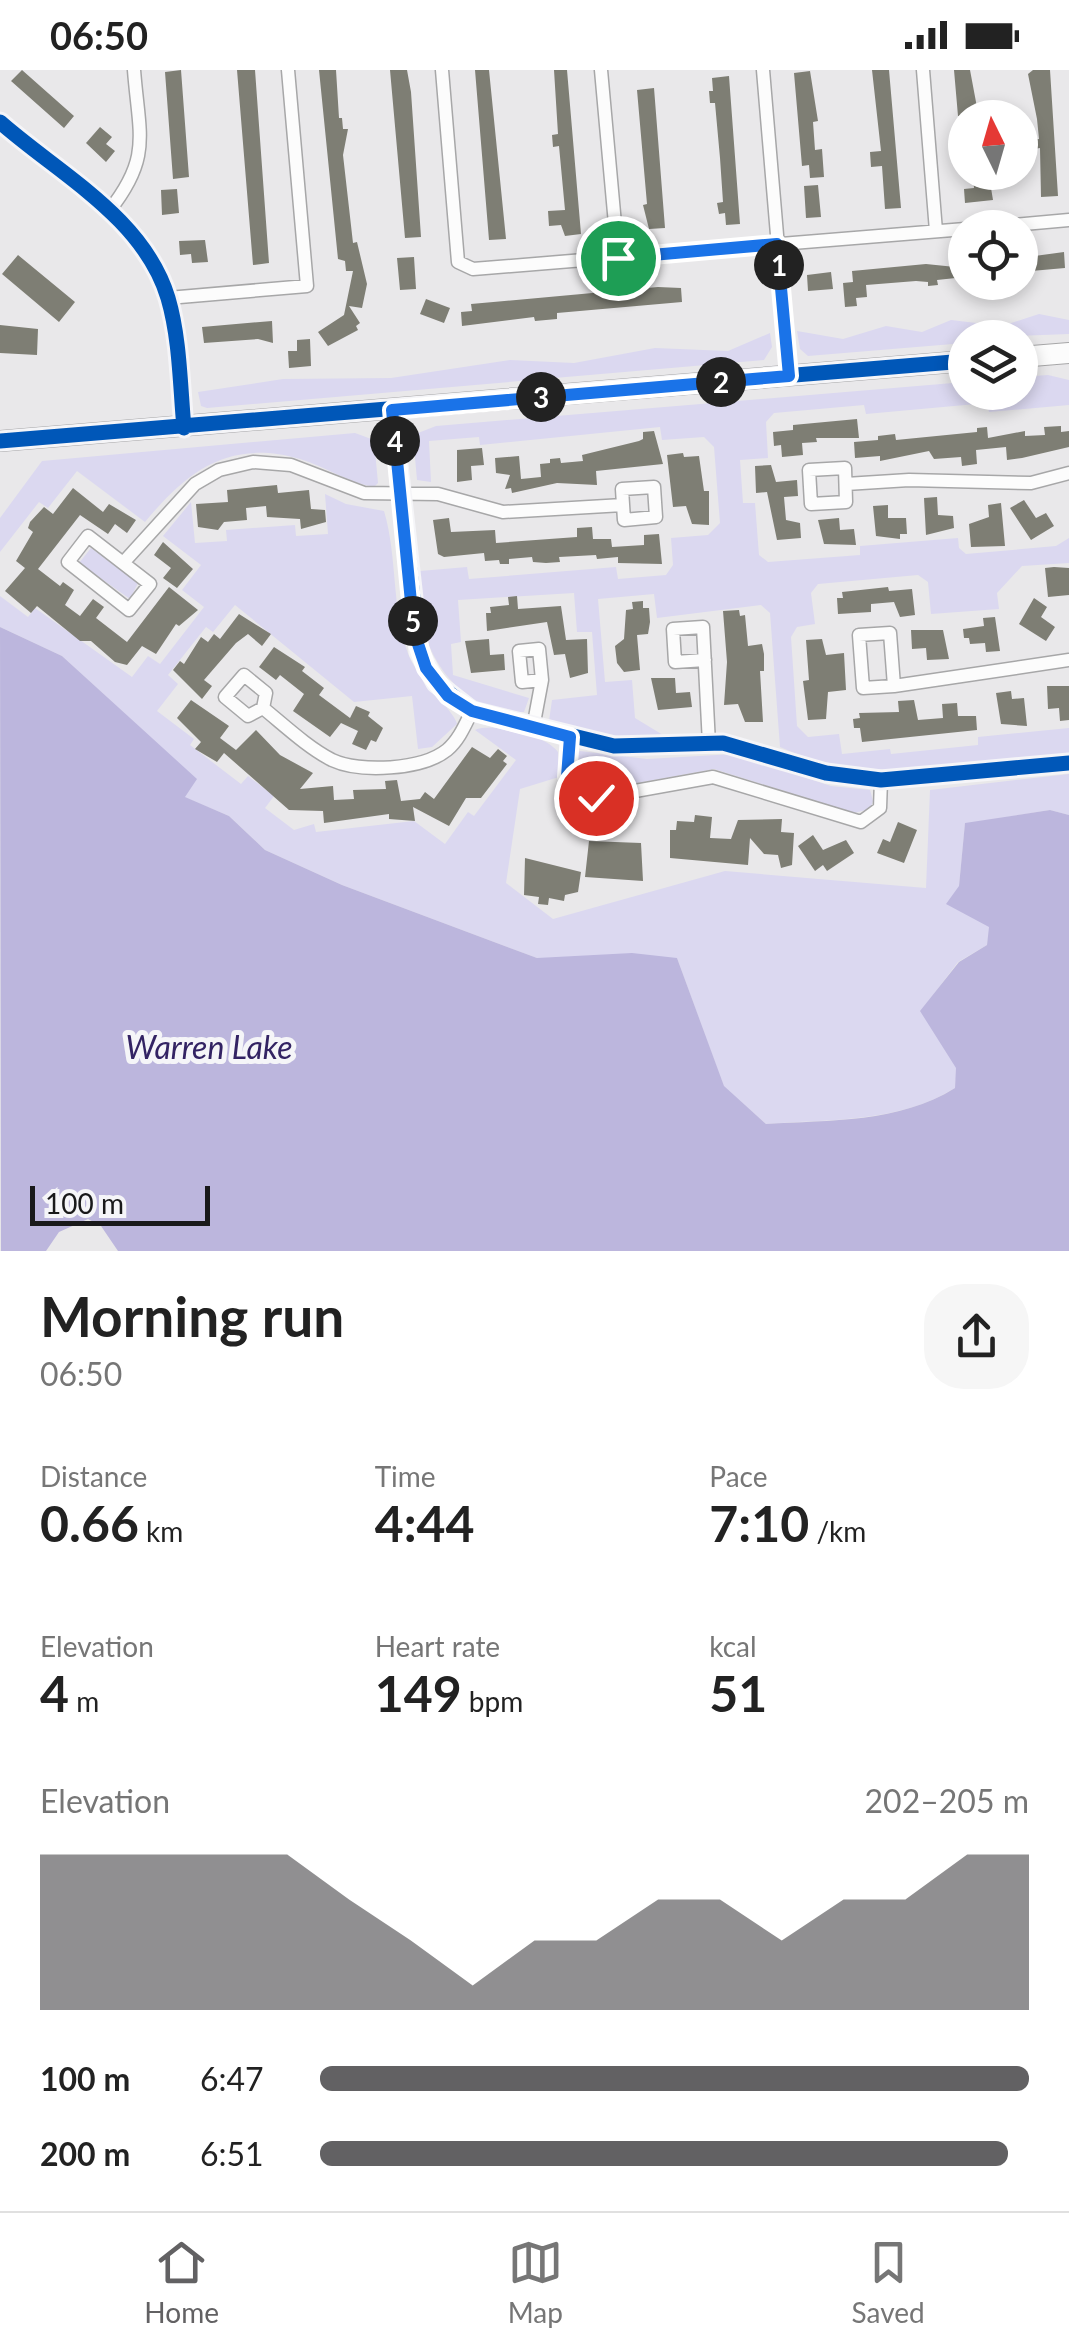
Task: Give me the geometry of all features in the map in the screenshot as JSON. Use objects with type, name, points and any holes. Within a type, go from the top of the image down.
[{"type":"main road","points":[[1038,355],[1069,352]]},
{"type":"main road","points":[[0,440],[948,363]]},
{"type":"street","points":[[108,210],[130,184],[140,161],[134,70]]},
{"type":"street","points":[[168,298],[307,286],[288,70]]},
{"type":"street","points":[[442,70],[458,262],[473,269],[948,230]]},
{"type":"street","points":[[601,70],[618,258]]},
{"type":"street","points":[[763,70],[789,376]]},
{"type":"street","points":[[923,70],[936,231]]},
{"type":"street","points":[[0,122],[108,210],[148,254],[168,298],[184,428]]},
{"type":"street","points":[[1038,223],[1069,220]]},
{"type":"street","points":[[392,410],[419,652],[436,683],[472,711],[570,737],[638,748],[743,746],[826,773],[881,780],[1069,764]]},
{"type":"street","points":[[123,563],[196,484],[237,464],[291,465],[344,488],[401,495],[438,494],[486,509],[521,514],[623,505]]},
{"type":"street","points":[[846,484],[910,480],[1031,483],[1069,474]]},
{"type":"street","points":[[88,536],[123,563],[150,584],[129,610],[68,562],[88,536]]},
{"type":"street","points":[[894,686],[890,633],[859,636],[863,688],[894,686],[1069,660]]},
{"type":"street","points":[[705,660],[709,744]]},
{"type":"street","points":[[533,728],[542,680]]},
{"type":"street","points":[[263,708],[326,756],[364,767],[434,758],[455,742],[472,711]]},
{"type":"street","points":[[570,737],[567,777],[579,792],[596,798],[713,777],[861,822],[880,808],[881,780]]},
{"type":"shaded area","points":[[1039,314],[1069,320],[1069,334],[1038,335],[1038,320],[1020,320]]},
{"type":"shaded area","points":[[948,321],[948,344],[808,356],[800,349],[797,331],[843,339],[886,326],[922,332]]},
{"type":"shaded area","points":[[770,333],[772,347],[764,360],[207,408],[201,406],[198,392],[283,379],[391,378],[510,360],[574,363],[655,348],[728,351]]},
{"type":"shaded area","points":[[1038,376],[1069,380],[1069,405],[1038,408]]},
{"type":"shaded area","points":[[948,383],[948,407],[866,414],[864,405],[774,413],[766,422],[768,458],[740,460],[743,503],[755,503],[759,555],[768,562],[860,555],[860,546],[958,538],[959,548],[966,554],[1056,546],[1069,538],[1069,563],[1022,566],[997,593],[999,609],[931,614],[928,582],[918,575],[818,584],[811,593],[815,624],[797,627],[791,637],[797,726],[808,737],[839,734],[842,754],[890,749],[891,754],[978,745],[978,737],[1069,728],[1069,753],[886,770],[850,767],[780,747],[770,613],[761,605],[657,618],[654,594],[598,599],[605,682],[632,680],[635,718],[663,735],[618,736],[549,721],[552,700],[597,695],[592,632],[577,632],[574,593],[458,600],[461,642],[451,644],[453,675],[529,698],[524,712],[498,709],[475,700],[440,667],[429,645],[422,621],[420,571],[467,567],[469,579],[616,567],[618,579],[666,575],[673,565],[671,538],[708,535],[720,523],[714,447],[704,437],[662,440],[660,427],[480,445],[479,437],[429,441],[431,482],[417,480],[413,435],[436,426]]},
{"type":"shaded area","points":[[355,433],[374,440],[378,483],[374,487],[300,459],[252,453],[231,456],[177,487],[145,522],[77,471],[48,508],[39,502],[0,552],[0,518],[42,461]]},
{"type":"shaded area","points":[[325,494],[346,504],[384,511],[399,621],[409,656],[457,724],[432,747],[418,749],[412,696],[354,702],[235,605],[213,632],[206,627],[168,675],[178,684],[157,711],[194,739],[190,745],[241,784],[248,776],[274,796],[265,808],[294,830],[314,824],[316,832],[414,821],[445,844],[468,812],[474,816],[516,760],[475,730],[506,729],[531,735],[558,752],[559,777],[520,789],[506,883],[553,919],[725,871],[926,888],[930,790],[1069,774],[1069,815],[1050,810],[965,824],[959,886],[990,927],[987,945],[958,962],[921,1011],[957,1068],[955,1088],[911,1108],[887,1113],[766,1124],[724,1087],[677,958],[537,958],[342,885],[265,850],[229,816],[184,797],[196,779],[62,656],[0,627],[0,596],[28,617],[35,608],[132,677],[148,656],[160,664],[204,607],[182,590],[201,565],[163,536],[191,502],[195,543],[227,541],[226,530],[295,525],[296,536],[328,534]]},
{"type":"shaded area","points":[[91,548],[138,583],[130,599],[79,563]]},
{"type":"shaded area","points":[[580,751],[647,759],[734,754],[831,786],[870,790],[873,801],[870,809],[854,813],[714,769],[589,789],[576,777],[575,754]]},
{"type":"water","name":"Warren Lake","points":[[0,627],[62,656],[197,779],[185,797],[229,816],[265,850],[342,885],[537,958],[632,953],[677,958],[724,1086],[766,1124],[887,1114],[955,1088],[956,1068],[920,1011],[959,962],[987,945],[989,927],[946,904],[959,886],[965,823],[1050,810],[1069,815],[1069,1251],[118,1251],[101,1226],[88,1219],[59,1232],[46,1251],[1,1251]]},
{"type":"building","points":[[22,70],[74,116],[64,128],[11,81]]},
{"type":"building","points":[[181,70],[189,177],[173,179],[165,72]]},
{"type":"building","points":[[237,70],[255,70],[269,263],[253,265]]},
{"type":"building","points":[[319,70],[336,70],[339,118],[343,129],[348,129],[343,155],[353,243],[357,242],[367,284],[362,308],[349,306],[360,323],[356,326],[358,330],[328,346],[318,332],[344,315],[353,271],[346,271],[345,261],[338,259]]},
{"type":"building","points":[[390,70],[407,70],[421,237],[405,238]]},
{"type":"building","points":[[475,70],[489,70],[506,239],[489,240]]},
{"type":"building","points":[[554,70],[567,70],[581,234],[565,236],[561,225],[549,226],[548,211],[565,210],[559,146],[553,147],[552,135],[558,134]]},
{"type":"building","points":[[872,70],[889,70],[901,208],[885,209],[882,166],[871,167],[870,152],[881,151]]},
{"type":"building","points":[[954,70],[970,70],[976,100],[957,100]]},
{"type":"building","points":[[1033,70],[1050,70],[1058,196],[1041,197],[1038,100],[1033,100],[1028,74]]},
{"type":"building","points":[[810,71],[818,121],[813,122],[815,150],[822,149],[824,177],[810,178],[809,165],[802,166],[794,73]]},
{"type":"building","points":[[729,76],[740,224],[726,225],[725,213],[719,214],[717,203],[723,202],[720,158],[715,103],[710,103],[709,91],[713,91],[712,78]]},
{"type":"building","points":[[654,88],[665,228],[649,229],[643,205],[647,204],[637,90]]},
{"type":"building","points":[[100,127],[112,137],[106,144],[115,151],[106,162],[86,143]]},
{"type":"building","points":[[818,185],[821,217],[806,218],[804,186]]},
{"type":"building","points":[[177,189],[179,213],[162,215],[161,190]]},
{"type":"building","points":[[964,190],[991,190],[993,200],[965,203]]},
{"type":"building","points":[[205,240],[208,262],[192,263],[191,254],[180,255],[179,241]]},
{"type":"building","points":[[1064,252],[1065,268],[1038,270],[1038,256]]},
{"type":"building","points":[[18,255],[75,302],[59,322],[2,274]]},
{"type":"building","points":[[414,257],[416,289],[400,290],[397,258]]},
{"type":"building","points":[[926,264],[948,266],[948,279],[928,286],[928,282],[916,281],[866,285],[867,297],[856,298],[857,306],[845,307],[843,283],[853,282],[852,271]]},
{"type":"building","points":[[831,272],[833,289],[808,291],[807,275]]},
{"type":"building","points":[[681,288],[682,302],[557,313],[557,319],[535,321],[534,317],[462,326],[461,312],[472,311],[471,304]]},
{"type":"building","points":[[426,299],[450,308],[444,323],[420,314]]},
{"type":"building","points":[[272,321],[273,343],[258,339],[204,343],[202,327]]},
{"type":"building","points":[[0,325],[38,329],[37,355],[0,353]]},
{"type":"building","points":[[310,339],[311,366],[289,368],[288,351],[297,351],[297,340]]},
{"type":"building","points":[[857,419],[859,438],[816,438],[817,442],[802,443],[803,455],[782,457],[781,445],[774,446],[773,432],[793,430],[793,425]]},
{"type":"building","points":[[1061,426],[1061,432],[1069,431],[1069,447],[1022,458],[1007,460],[1006,447],[976,450],[977,464],[962,466],[961,457],[934,459],[929,451],[880,461],[880,456],[855,458],[854,442],[878,440],[878,436],[895,434],[896,440],[977,432],[977,428],[987,427],[988,438],[1025,431],[1025,436],[1045,435],[1044,427]]},
{"type":"building","points":[[654,431],[663,464],[596,471],[597,485],[557,483],[512,493],[511,488],[505,489],[510,475],[496,473],[495,458],[519,456],[521,479],[541,477],[540,464],[550,463],[550,459],[560,458],[561,463],[583,461],[582,455],[639,441],[643,432]]},
{"type":"building","points":[[482,448],[484,465],[471,466],[472,480],[457,482],[457,450]]},
{"type":"building","points":[[683,453],[684,457],[699,456],[704,491],[709,491],[709,525],[692,524],[686,506],[673,507],[667,455]]},
{"type":"building","points":[[771,465],[776,482],[797,480],[798,496],[784,497],[786,520],[800,523],[801,538],[777,540],[767,492],[756,493],[755,466]]},
{"type":"building","points":[[277,485],[278,493],[309,490],[311,509],[325,510],[326,522],[301,529],[300,519],[267,517],[266,506],[246,508],[247,520],[224,522],[218,530],[198,527],[196,504],[228,502],[227,490]]},
{"type":"building","points":[[73,488],[103,512],[109,504],[136,520],[127,533],[115,524],[108,534],[80,515],[38,569],[60,586],[63,582],[74,590],[65,605],[80,616],[93,599],[104,607],[96,618],[127,642],[169,587],[198,610],[179,626],[176,624],[156,654],[142,646],[127,665],[115,662],[91,641],[80,641],[37,606],[31,613],[5,591],[25,568],[16,561],[33,532],[28,528],[30,522],[44,507],[53,514]]},
{"type":"building","points":[[937,497],[938,515],[953,516],[954,528],[926,535],[924,498]]},
{"type":"building","points":[[1024,500],[1036,518],[1046,513],[1054,526],[1031,540],[1010,508]]},
{"type":"building","points":[[1001,503],[1005,546],[971,547],[969,524],[989,517],[988,505]]},
{"type":"building","points":[[888,505],[888,518],[906,518],[907,534],[900,534],[900,539],[876,536],[873,506]]},
{"type":"building","points":[[449,518],[451,532],[495,530],[496,543],[577,537],[577,528],[592,527],[593,539],[611,539],[612,547],[644,545],[644,535],[659,534],[662,564],[618,563],[618,557],[597,559],[596,555],[559,557],[560,562],[546,563],[533,562],[532,557],[509,559],[509,564],[485,561],[484,553],[444,557],[438,554],[433,520]]},
{"type":"building","points":[[839,518],[840,530],[854,529],[856,545],[824,544],[818,520]]},
{"type":"building","points":[[163,542],[193,569],[177,588],[163,578],[171,568],[154,555]]},
{"type":"building","points":[[1045,568],[1069,568],[1069,595],[1048,597]]},
{"type":"building","points":[[888,587],[889,591],[912,589],[915,615],[900,617],[894,602],[871,604],[871,612],[838,614],[837,598],[843,598],[842,592]]},
{"type":"building","points":[[517,596],[518,609],[561,606],[566,640],[587,639],[588,673],[570,678],[565,654],[554,655],[547,622],[487,631],[486,613],[491,613],[490,607],[509,605],[508,597]]},
{"type":"building","points":[[1034,598],[1047,607],[1041,617],[1055,627],[1046,641],[1019,624]]},
{"type":"building","points":[[643,601],[643,608],[649,608],[650,622],[648,634],[637,635],[640,670],[624,672],[617,663],[615,646],[624,639],[626,610],[633,609],[632,602]]},
{"type":"building","points":[[739,610],[740,616],[745,615],[748,646],[762,644],[763,722],[745,722],[738,704],[724,705],[727,662],[723,611]]},
{"type":"building","points":[[239,614],[271,634],[262,646],[248,634],[236,643],[204,680],[212,686],[202,699],[173,670],[180,661],[184,664],[201,637],[208,642],[214,634],[220,639]]},
{"type":"building","points":[[995,617],[1000,651],[986,652],[985,643],[970,644],[969,638],[964,638],[963,629],[984,626],[983,618]]},
{"type":"building","points":[[911,630],[943,630],[949,659],[927,660],[926,648],[912,649]]},
{"type":"building","points":[[489,639],[490,655],[504,654],[505,670],[471,673],[465,641]]},
{"type":"building","points":[[822,639],[826,655],[844,653],[846,690],[828,692],[826,719],[808,720],[803,681],[809,680],[806,640]]},
{"type":"building","points":[[274,647],[305,667],[302,671],[324,688],[319,695],[350,718],[356,706],[370,712],[368,716],[383,728],[376,742],[371,740],[366,750],[352,744],[358,731],[341,723],[330,737],[293,711],[304,694],[280,675],[276,680],[259,667]]},
{"type":"building","points":[[651,678],[675,678],[676,693],[690,692],[692,707],[658,710]]},
{"type":"building","points":[[1047,686],[1069,686],[1069,720],[1060,721],[1059,708],[1048,709]]},
{"type":"building","points":[[1011,691],[1012,699],[1024,698],[1027,726],[1001,724],[996,693]]},
{"type":"building","points":[[191,700],[229,726],[220,738],[236,750],[256,730],[280,755],[313,773],[300,789],[333,786],[334,800],[354,799],[353,790],[386,789],[385,781],[397,780],[401,801],[420,799],[425,792],[434,799],[472,747],[490,758],[498,749],[507,756],[503,761],[507,764],[481,798],[466,798],[449,826],[413,807],[415,821],[389,819],[389,814],[324,823],[323,811],[289,810],[224,753],[217,762],[195,749],[201,742],[177,718]]},
{"type":"building","points":[[914,700],[918,720],[943,718],[942,704],[957,703],[958,716],[976,716],[977,730],[862,742],[860,728],[854,728],[853,719],[860,718],[859,713],[899,712],[898,701]]},
{"type":"building","points":[[695,815],[712,817],[710,838],[731,839],[738,820],[782,819],[781,832],[794,833],[792,865],[781,868],[778,855],[764,854],[750,838],[748,865],[670,858],[670,830],[676,830],[677,821],[694,822]]},
{"type":"building","points":[[898,822],[917,830],[904,863],[877,853],[883,839],[890,842]]},
{"type":"building","points":[[813,835],[823,850],[846,840],[854,853],[827,871],[823,865],[815,871],[798,846]]},
{"type":"building","points":[[589,841],[641,843],[643,881],[585,877]]},
{"type":"building","points":[[525,858],[581,872],[578,892],[565,895],[564,901],[549,898],[548,905],[538,904],[539,897],[524,895]]},
{"type":"cycle path","points":[[0,122],[120,221],[156,270],[175,330],[184,428]]},
{"type":"cycle path","points":[[0,441],[948,362]]},
{"type":"cycle path","points":[[392,410],[419,652],[436,683],[472,711],[614,746],[723,743],[826,773],[881,780],[1069,763]]},
{"type":"route","points":[[596,798],[579,792],[567,777],[570,737],[472,711],[448,696],[426,668],[414,632],[392,410],[789,376],[777,244],[618,258]]}]
